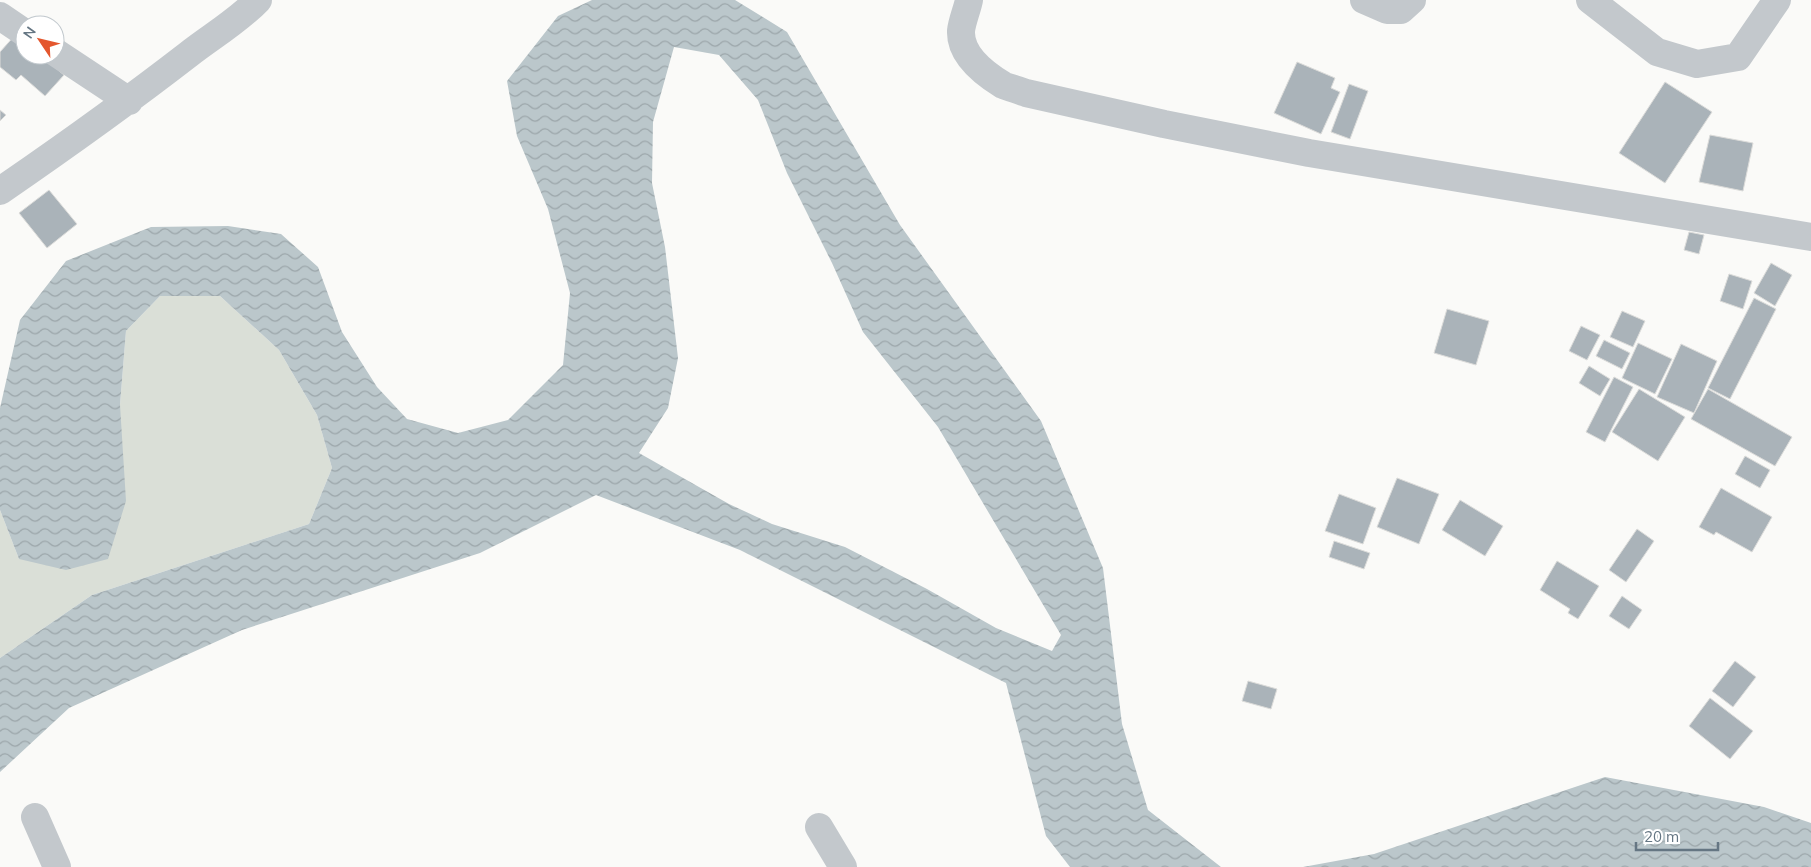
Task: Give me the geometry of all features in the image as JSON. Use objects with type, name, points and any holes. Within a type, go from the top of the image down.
[{"type":"street","points":[[0,192],[129,101],[216,33],[246,13],[258,0]]},
{"type":"street","points":[[969,0],[961,31],[964,47],[973,61],[987,73],[1004,85],[1026,93],[1164,124],[1309,153],[1811,237]]},
{"type":"street","points":[[1364,0],[1387,10],[1401,10],[1412,0]]},
{"type":"street","points":[[1590,0],[1657,52],[1697,64],[1738,57],[1777,0]]},
{"type":"street","points":[[0,16],[15,26]]},
{"type":"street","points":[[65,59],[129,101]]},
{"type":"street","points":[[35,817],[57,867]]},
{"type":"street","points":[[819,827],[843,867]]},
{"type":"shaded area","points":[[160,296],[220,296],[279,350],[317,415],[332,468],[309,524],[92,595],[0,658],[0,510],[19,559],[120,405],[126,331]]},
{"type":"water","points":[[592,0],[735,0],[787,32],[900,225],[1041,421],[1103,568],[1122,724],[1148,810],[1221,867],[1070,867],[1046,836],[1006,683],[740,550],[596,495],[480,553],[242,630],[69,708],[0,772],[0,658],[92,595],[309,524],[332,468],[317,415],[279,350],[220,296],[160,296],[126,331],[120,405],[126,501],[108,559],[66,570],[19,559],[0,510],[0,408],[20,320],[66,261],[151,227],[228,226],[281,234],[318,267],[342,332],[377,387],[407,419],[458,433],[508,420],[563,365],[570,293],[548,209],[517,136],[507,81],[558,16]],"holes":[[[674,47],[719,55],[758,100],[787,173],[832,263],[863,332],[938,427],[1061,635],[1052,651],[996,628],[927,589],[845,547],[772,524],[729,504],[639,453],[668,408],[678,358],[665,247],[652,183],[653,122]]]},
{"type":"water","points":[[1605,777],[1764,807],[1811,823],[1811,867],[1303,867],[1374,854]]},
{"type":"building","points":[[15,35],[15,65],[52,65],[64,75],[45,96],[21,75],[16,80],[0,67],[0,52]]},
{"type":"building","points":[[1297,62],[1335,78],[1331,88],[1340,92],[1321,134],[1274,113]]},
{"type":"building","points":[[1665,82],[1712,112],[1665,183],[1619,153]]},
{"type":"building","points":[[1349,84],[1368,91],[1350,139],[1331,132]]},
{"type":"building","points":[[0,110],[6,115],[0,121]]},
{"type":"building","points":[[1710,135],[1753,143],[1743,191],[1699,182]]},
{"type":"building","points":[[49,190],[77,224],[47,248],[19,213]]},
{"type":"building","points":[[1689,232],[1704,235],[1699,254],[1684,250]]},
{"type":"building","points":[[1771,263],[1792,275],[1775,306],[1754,293]]},
{"type":"building","points":[[1729,274],[1752,281],[1743,309],[1720,301]]},
{"type":"building","points":[[1754,298],[1776,309],[1730,399],[1708,388]]},
{"type":"building","points":[[1447,309],[1489,321],[1476,365],[1434,353]]},
{"type":"building","points":[[1622,311],[1645,321],[1633,347],[1610,337]]},
{"type":"building","points":[[1581,326],[1600,335],[1587,360],[1569,351]]},
{"type":"building","points":[[1604,340],[1630,353],[1622,369],[1596,356]]},
{"type":"building","points":[[1638,343],[1672,359],[1655,394],[1622,378]]},
{"type":"building","points":[[1681,344],[1717,361],[1694,413],[1657,397]]},
{"type":"building","points":[[1589,366],[1610,379],[1600,396],[1579,383]]},
{"type":"building","points":[[1614,377],[1633,387],[1605,442],[1586,432]]},
{"type":"building","points":[[1639,389],[1685,417],[1658,461],[1612,432]]},
{"type":"building","points":[[1708,389],[1792,437],[1775,466],[1691,419]]},
{"type":"building","points":[[1745,456],[1770,470],[1760,488],[1735,474]]},
{"type":"building","points":[[1397,478],[1439,494],[1419,544],[1377,527]]},
{"type":"building","points":[[1721,488],[1772,517],[1752,552],[1716,532],[1714,535],[1699,527]]},
{"type":"building","points":[[1339,494],[1376,508],[1363,544],[1325,531]]},
{"type":"building","points":[[1460,500],[1503,526],[1485,556],[1442,530]]},
{"type":"building","points":[[1637,529],[1654,541],[1626,582],[1609,570]]},
{"type":"building","points":[[1334,541],[1370,553],[1364,569],[1329,557]]},
{"type":"building","points":[[1557,561],[1599,586],[1578,619],[1568,613],[1570,609],[1540,590]]},
{"type":"building","points":[[1622,596],[1642,610],[1629,629],[1609,616]]},
{"type":"building","points":[[1735,661],[1756,677],[1733,707],[1712,691]]},
{"type":"building","points":[[1248,681],[1277,689],[1271,709],[1242,701]]},
{"type":"building","points":[[1710,698],[1753,731],[1730,759],[1689,726]]}]
